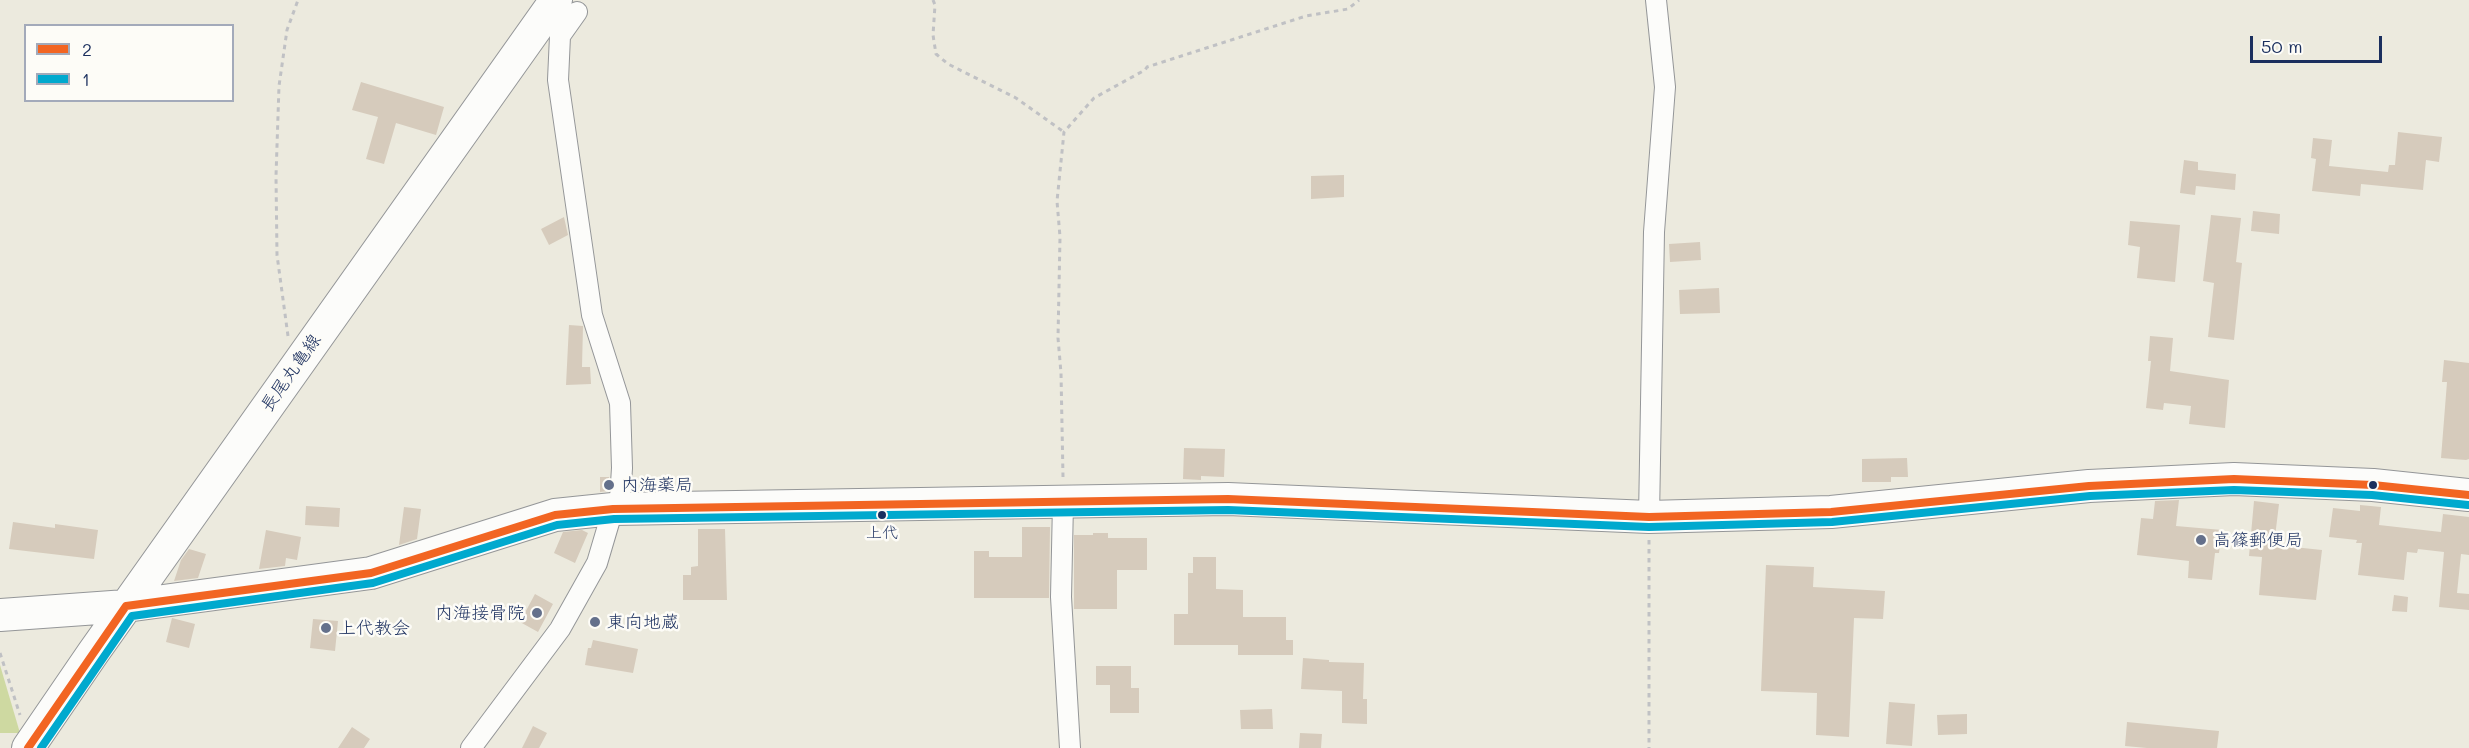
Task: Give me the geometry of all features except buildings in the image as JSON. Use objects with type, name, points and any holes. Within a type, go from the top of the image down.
[{"type":"main road","name":"長尾丸亀線","points":[[29,747],[126,606],[558,18]]},
{"type":"main road","points":[[0,615],[126,606],[371,573],[555,515],[613,509],[1228,499],[1649,517],[1831,512],[2089,486],[2234,479],[2373,485],[2469,495]]},
{"type":"street","points":[[1649,517],[1654,232],[1665,87],[1656,0]]},
{"type":"street","points":[[471,748],[560,629],[597,563],[613,509],[620,499],[622,479],[620,403],[592,315],[558,80],[558,18]]},
{"type":"street","points":[[1063,503],[1061,597],[1070,748]]},
{"type":"path","points":[[288,336],[277,255],[276,176],[279,86],[287,30],[298,0]]},
{"type":"path","points":[[933,0],[935,5],[933,35],[936,54],[948,64],[1016,98],[1064,132]]},
{"type":"path","points":[[1063,503],[1062,373],[1058,338],[1060,237],[1057,201],[1064,132],[1094,98],[1147,67],[1306,16],[1348,9],[1359,0]]},
{"type":"path","points":[[1649,517],[1649,748]]},
{"type":"path","points":[[0,653],[29,747]]},
{"type":"green space","points":[[0,665],[20,733],[0,733]]},
{"type":"transit line","name":"2","points":[[28,748],[126,606],[371,573],[555,515],[613,509],[1228,499],[1649,517],[1831,512],[2089,486],[2234,479],[2373,485],[2469,495]]},
{"type":"transit line","name":"1","points":[[41,748],[132,616],[373,583],[557,525],[614,519],[1228,510],[1649,527],[1832,522],[2090,496],[2234,490],[2372,495],[2468,505]]},
{"type":"place","name":"内海薬局","points":[[609,485]]},
{"type":"place","name":"上代","points":[[882,515]]},
{"type":"place","name":"高篠郵便局","points":[[2201,540]]},
{"type":"place","name":"内海接骨院","points":[[537,613]]},
{"type":"place","name":"東向地蔵","points":[[595,622]]},
{"type":"place","name":"上代教会","points":[[326,628]]}]
